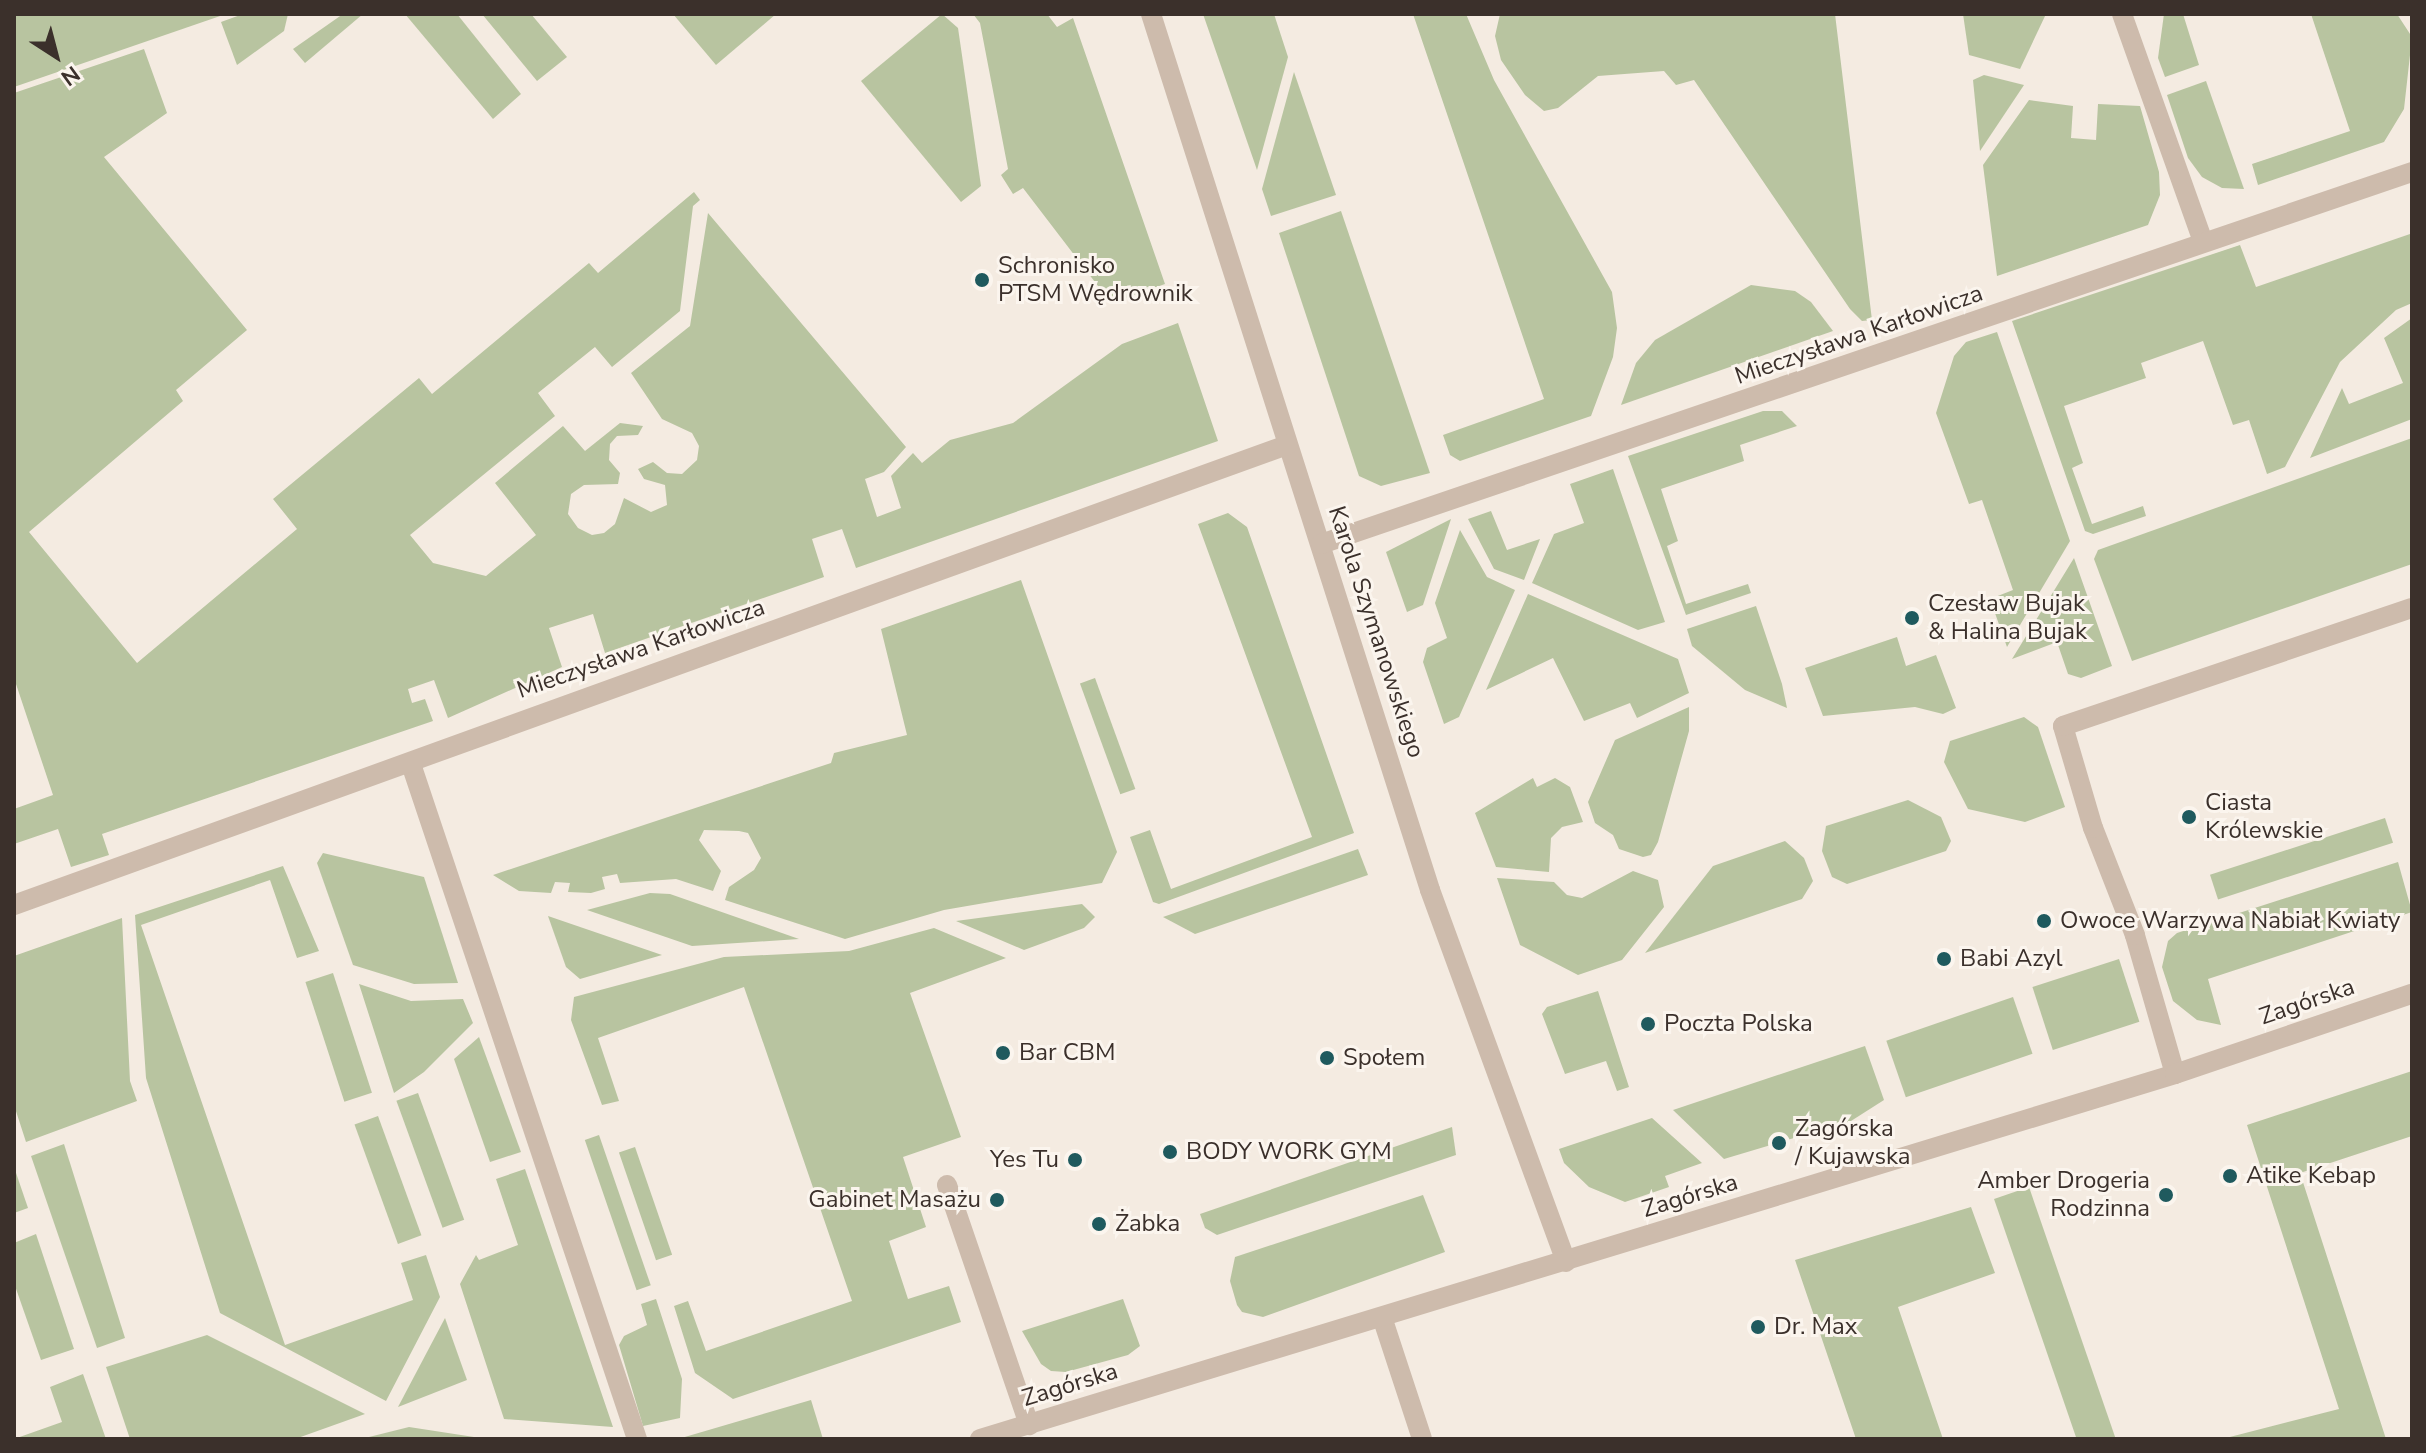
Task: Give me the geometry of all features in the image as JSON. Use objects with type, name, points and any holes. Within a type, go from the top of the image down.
[{"type":"street","name":"Karola Szymanowskiego","points":[[1151,14],[1430,890],[1566,1262]]},
{"type":"street","points":[[2122,14],[2203,241]]},
{"type":"street","name":"Mieczysława Karłowicza","points":[[1321,544],[2412,172]]},
{"type":"street","name":"Mieczysława Karłowicza","points":[[14,905],[411,764],[543,711],[1287,445]]},
{"type":"street","points":[[2175,1074],[2135,935],[2093,828],[2063,726],[2412,608]]},
{"type":"street","points":[[411,764],[637,1439]]},
{"type":"street","name":"Zagórska","points":[[980,1439],[2175,1074],[2412,994]]},
{"type":"street","points":[[947,1185],[1029,1425]]},
{"type":"street","points":[[1382,1317],[1422,1439]]},
{"type":"green space","points":[[14,14],[226,14],[14,87]]},
{"type":"green space","points":[[243,14],[288,14],[284,31],[237,65],[221,22]]},
{"type":"green space","points":[[343,14],[363,14],[305,63],[293,49]]},
{"type":"green space","points":[[405,14],[457,14],[521,94],[493,119]]},
{"type":"green space","points":[[482,14],[531,14],[567,57],[537,81]]},
{"type":"green space","points":[[673,14],[776,14],[716,65]]},
{"type":"green space","points":[[942,14],[958,28],[981,186],[961,202],[861,81]]},
{"type":"green space","points":[[973,14],[1047,14],[1057,27],[1073,18],[1165,284],[1111,303],[1023,188],[1013,194],[1001,175],[1008,169],[980,23]]},
{"type":"green space","points":[[1203,14],[1274,14],[1288,57],[1257,170]]},
{"type":"green space","points":[[1413,14],[1466,14],[1494,80],[1612,292],[1617,328],[1613,357],[1591,416],[1460,461],[1450,455],[1443,435],[1544,399]]},
{"type":"green space","points":[[1500,14],[1835,14],[1872,320],[1862,321],[1850,309],[1694,80],[1676,85],[1664,71],[1598,76],[1558,108],[1544,111],[1525,95],[1501,60],[1495,36]]},
{"type":"green space","points":[[1963,14],[2046,14],[2020,69],[1969,55]]},
{"type":"green space","points":[[2164,14],[2183,14],[2199,65],[2165,77],[2158,58]]},
{"type":"green space","points":[[2311,14],[2397,14],[2412,37],[2404,109],[2384,142],[2258,185],[2252,164],[2350,131]]},
{"type":"green space","points":[[144,49],[167,113],[104,157],[247,330],[176,390],[183,401],[29,532],[137,663],[297,529],[273,499],[419,378],[432,394],[589,263],[598,273],[694,192],[700,200],[693,206],[680,311],[612,367],[595,347],[538,393],[555,416],[410,535],[433,563],[486,576],[536,535],[495,483],[563,426],[585,451],[620,423],[643,426],[638,435],[617,436],[610,444],[609,460],[620,473],[618,484],[584,485],[571,494],[568,514],[578,528],[592,535],[604,533],[615,524],[624,498],[651,512],[667,505],[665,485],[644,479],[638,469],[653,462],[667,473],[682,474],[697,460],[699,446],[692,433],[662,419],[631,373],[690,326],[708,213],[906,447],[884,472],[865,479],[877,517],[901,508],[891,476],[913,453],[922,463],[950,440],[1013,423],[1122,344],[1178,323],[1218,441],[856,568],[842,529],[812,539],[824,577],[605,653],[593,614],[549,628],[562,667],[448,718],[434,680],[408,689],[412,703],[425,699],[433,721],[102,834],[109,855],[71,867],[58,829],[14,844],[14,809],[53,795],[14,678],[14,93]]},
{"type":"green space","points":[[1294,72],[1336,195],[1271,216],[1262,189]]},
{"type":"green space","points":[[1984,75],[2024,85],[1980,151],[1973,80]]},
{"type":"green space","points":[[2206,81],[2244,189],[2222,188],[2202,177],[2188,158],[2167,95]]},
{"type":"green space","points":[[2029,100],[2073,106],[2071,138],[2096,140],[2098,104],[2140,106],[2159,172],[2160,195],[2148,225],[1997,276],[1983,165]]},
{"type":"green space","points":[[1341,211],[1430,473],[1381,486],[1359,476],[1279,233]]},
{"type":"green space","points":[[2410,234],[2412,303],[2396,310],[2340,362],[2285,467],[2267,474],[2249,420],[2233,425],[2203,341],[2141,363],[2146,378],[2064,406],[2083,463],[2072,468],[2092,524],[2143,506],[2146,516],[2093,534],[2085,531],[2012,321],[2240,245],[2256,287]]},
{"type":"green space","points":[[1751,285],[1795,291],[1811,302],[1833,331],[1621,405],[1636,363],[1655,340]]},
{"type":"green space","points":[[2412,318],[2412,419],[2310,458],[2342,388],[2349,404],[2403,383],[2384,338]]},
{"type":"green space","points":[[1997,332],[2070,541],[2007,647],[1990,599],[2013,590],[1982,500],[1969,504],[1936,413],[1954,356],[1966,342]]},
{"type":"green space","points":[[1763,411],[1782,411],[1797,426],[1740,445],[1744,461],[1661,489],[1678,541],[1667,546],[1686,604],[1748,584],[1751,593],[1686,615],[1628,456]]},
{"type":"green space","points":[[2412,438],[2412,564],[2132,661],[2094,559],[2098,550]]},
{"type":"green space","points":[[1613,469],[1665,622],[1638,630],[1532,583],[1554,534],[1584,523],[1570,484]]},
{"type":"green space","points":[[1491,511],[1507,550],[1540,539],[1524,580],[1494,569],[1468,519]]},
{"type":"green space","points":[[1228,513],[1247,527],[1354,833],[1159,904],[1153,902],[1130,837],[1150,830],[1171,889],[1312,837],[1198,524]]},
{"type":"green space","points":[[1451,519],[1423,605],[1407,612],[1386,552]]},
{"type":"green space","points":[[1460,530],[1487,577],[1515,590],[1459,717],[1444,724],[1423,662],[1427,648],[1447,638],[1435,603]]},
{"type":"green space","points":[[2074,558],[2112,666],[2081,678],[2068,674],[2057,642],[2012,659]]},
{"type":"green space","points":[[1021,580],[1117,852],[1102,883],[944,910],[845,939],[725,900],[729,887],[754,870],[761,858],[748,833],[739,831],[704,830],[699,840],[721,871],[713,891],[676,879],[620,883],[617,874],[602,877],[605,889],[591,893],[568,892],[570,883],[555,882],[551,893],[519,891],[493,875],[831,763],[834,753],[907,735],[881,629]]},
{"type":"green space","points":[[1528,594],[1678,659],[1689,693],[1637,718],[1630,703],[1584,721],[1553,658],[1486,690]]},
{"type":"green space","points":[[1756,606],[1787,708],[1745,690],[1692,646],[1687,629]]},
{"type":"green space","points":[[1897,637],[1906,666],[1936,655],[1956,708],[1943,714],[1915,707],[1823,716],[1805,668]]},
{"type":"green space","points":[[1095,678],[1135,789],[1120,794],[1080,683]]},
{"type":"green space","points":[[1689,707],[1689,731],[1658,842],[1651,855],[1643,857],[1619,849],[1613,835],[1595,823],[1588,802],[1615,740]]},
{"type":"green space","points":[[2024,717],[2038,727],[2065,807],[2025,822],[1968,809],[1944,762],[1950,741]]},
{"type":"green space","points":[[1533,778],[1537,787],[1555,778],[1570,787],[1583,822],[1562,827],[1551,838],[1549,872],[1496,867],[1475,813]]},
{"type":"green space","points":[[1908,800],[1941,817],[1951,841],[1946,851],[1847,884],[1832,877],[1822,851],[1826,826]]},
{"type":"green space","points":[[2385,818],[2393,843],[2218,900],[2210,875]]},
{"type":"green space","points":[[1785,841],[1804,858],[1813,881],[1802,899],[1645,953],[1713,866]]},
{"type":"green space","points":[[1358,849],[1368,875],[1195,934],[1163,917]]},
{"type":"green space","points":[[323,853],[424,877],[458,983],[414,984],[353,965],[317,863]]},
{"type":"green space","points":[[2398,862],[2412,912],[2208,979],[2221,1025],[2197,1020],[2173,1001],[2162,967],[2168,941],[2177,933]]},
{"type":"green space","points":[[283,866],[319,951],[297,958],[270,880],[141,925],[285,1345],[413,1300],[401,1263],[426,1255],[440,1297],[386,1401],[220,1313],[146,1078],[135,915]]},
{"type":"green space","points":[[1633,871],[1658,880],[1664,907],[1622,960],[1578,975],[1520,945],[1497,878],[1554,882],[1567,895],[1582,898]]},
{"type":"green space","points":[[650,893],[670,894],[799,939],[692,946],[587,910]]},
{"type":"green space","points":[[1082,904],[1095,917],[1084,928],[1024,950],[956,921]]},
{"type":"green space","points":[[548,916],[662,955],[580,979],[566,967]]},
{"type":"green space","points":[[122,918],[130,1081],[137,1101],[26,1142],[14,1105],[14,956]]},
{"type":"green space","points":[[934,928],[1006,958],[910,993],[961,1137],[903,1157],[926,1227],[889,1241],[908,1299],[949,1286],[961,1322],[733,1399],[695,1373],[674,1306],[688,1301],[706,1351],[852,1301],[744,987],[598,1038],[619,1101],[602,1105],[571,1020],[574,997],[724,957],[849,951]]},
{"type":"green space","points":[[2119,959],[2139,1022],[2053,1050],[2032,987]]},
{"type":"green space","points":[[333,973],[372,1093],[344,1102],[305,982]]},
{"type":"green space","points":[[359,984],[411,1001],[463,999],[473,1023],[424,1072],[394,1093]]},
{"type":"green space","points":[[1598,991],[1629,1087],[1617,1091],[1606,1061],[1565,1074],[1542,1014],[1547,1007]]},
{"type":"green space","points":[[2013,997],[2033,1054],[1906,1097],[1886,1041]]},
{"type":"green space","points":[[479,1037],[521,1152],[490,1162],[454,1059]]},
{"type":"green space","points":[[1865,1046],[1884,1100],[1851,1121],[1724,1159],[1673,1110]]},
{"type":"green space","points":[[2412,1071],[2412,1136],[2300,1173],[2386,1439],[2222,1439],[2339,1409],[2247,1125]]},
{"type":"green space","points":[[418,1093],[464,1220],[443,1228],[396,1101]]},
{"type":"green space","points":[[378,1116],[421,1235],[398,1244],[355,1125]]},
{"type":"green space","points":[[1652,1118],[1702,1163],[1665,1176],[1669,1187],[1625,1202],[1589,1187],[1564,1163],[1559,1149]]},
{"type":"green space","points":[[1452,1127],[1456,1155],[1217,1235],[1205,1228],[1200,1214]]},
{"type":"green space","points":[[599,1135],[651,1285],[637,1290],[585,1140]]},
{"type":"green space","points":[[64,1144],[125,1338],[97,1348],[31,1156]]},
{"type":"green space","points":[[635,1147],[672,1255],[656,1260],[619,1153]]},
{"type":"green space","points":[[14,1167],[28,1208],[14,1213]]},
{"type":"green space","points":[[525,1169],[613,1427],[504,1419],[460,1284],[476,1255],[479,1260],[518,1245],[496,1179]]},
{"type":"green space","points":[[2029,1187],[2116,1439],[2077,1439],[1994,1199]]},
{"type":"green space","points":[[1423,1195],[1445,1252],[1263,1317],[1242,1312],[1237,1305],[1230,1281],[1235,1257]]},
{"type":"green space","points":[[1971,1207],[1995,1273],[1898,1307],[1943,1439],[1856,1439],[1795,1260]]},
{"type":"green space","points":[[36,1234],[74,1349],[41,1360],[14,1283],[14,1243]]},
{"type":"green space","points":[[656,1299],[682,1379],[680,1418],[643,1426],[619,1345],[624,1336],[647,1325],[641,1304]]},
{"type":"green space","points":[[1123,1299],[1140,1346],[1128,1355],[1066,1372],[1051,1371],[1041,1364],[1022,1331]]},
{"type":"green space","points":[[445,1318],[467,1380],[398,1407]]},
{"type":"green space","points":[[207,1335],[365,1414],[295,1439],[130,1439],[106,1367]]},
{"type":"green space","points":[[83,1374],[106,1439],[14,1439],[62,1422],[50,1387]]},
{"type":"green space","points":[[811,1400],[823,1439],[678,1439]]},
{"type":"green space","points":[[409,1427],[487,1439],[361,1439]]},
{"type":"place","name":"Schronisko PTSM Wędrownik","points":[[982,280]]},
{"type":"place","name":"Czesław Bujak & Halina Bujak","points":[[1912,618]]},
{"type":"place","name":"Ciasta Królewskie","points":[[2189,817]]},
{"type":"place","name":"Owoce Warzywa Nabiał Kwiaty","points":[[2044,921]]},
{"type":"place","name":"Babi Azyl","points":[[1944,959]]},
{"type":"place","name":"Poczta Polska","points":[[1648,1024]]},
{"type":"place","name":"Bar CBM","points":[[1003,1053]]},
{"type":"place","name":"Społem","points":[[1327,1058]]},
{"type":"place","name":"Zagórska / Kujawska","points":[[1779,1143]]},
{"type":"place","name":"BODY WORK GYM","points":[[1170,1152]]},
{"type":"place","name":"Yes Tu","points":[[1075,1160]]},
{"type":"place","name":"Atike Kebap","points":[[2230,1176]]},
{"type":"place","name":"Amber Drogeria Rodzinna","points":[[2166,1195]]},
{"type":"place","name":"Gabinet Masażu","points":[[997,1200]]},
{"type":"place","name":"Żabka","points":[[1099,1224]]},
{"type":"place","name":"Dr. Max","points":[[1758,1327]]}]
